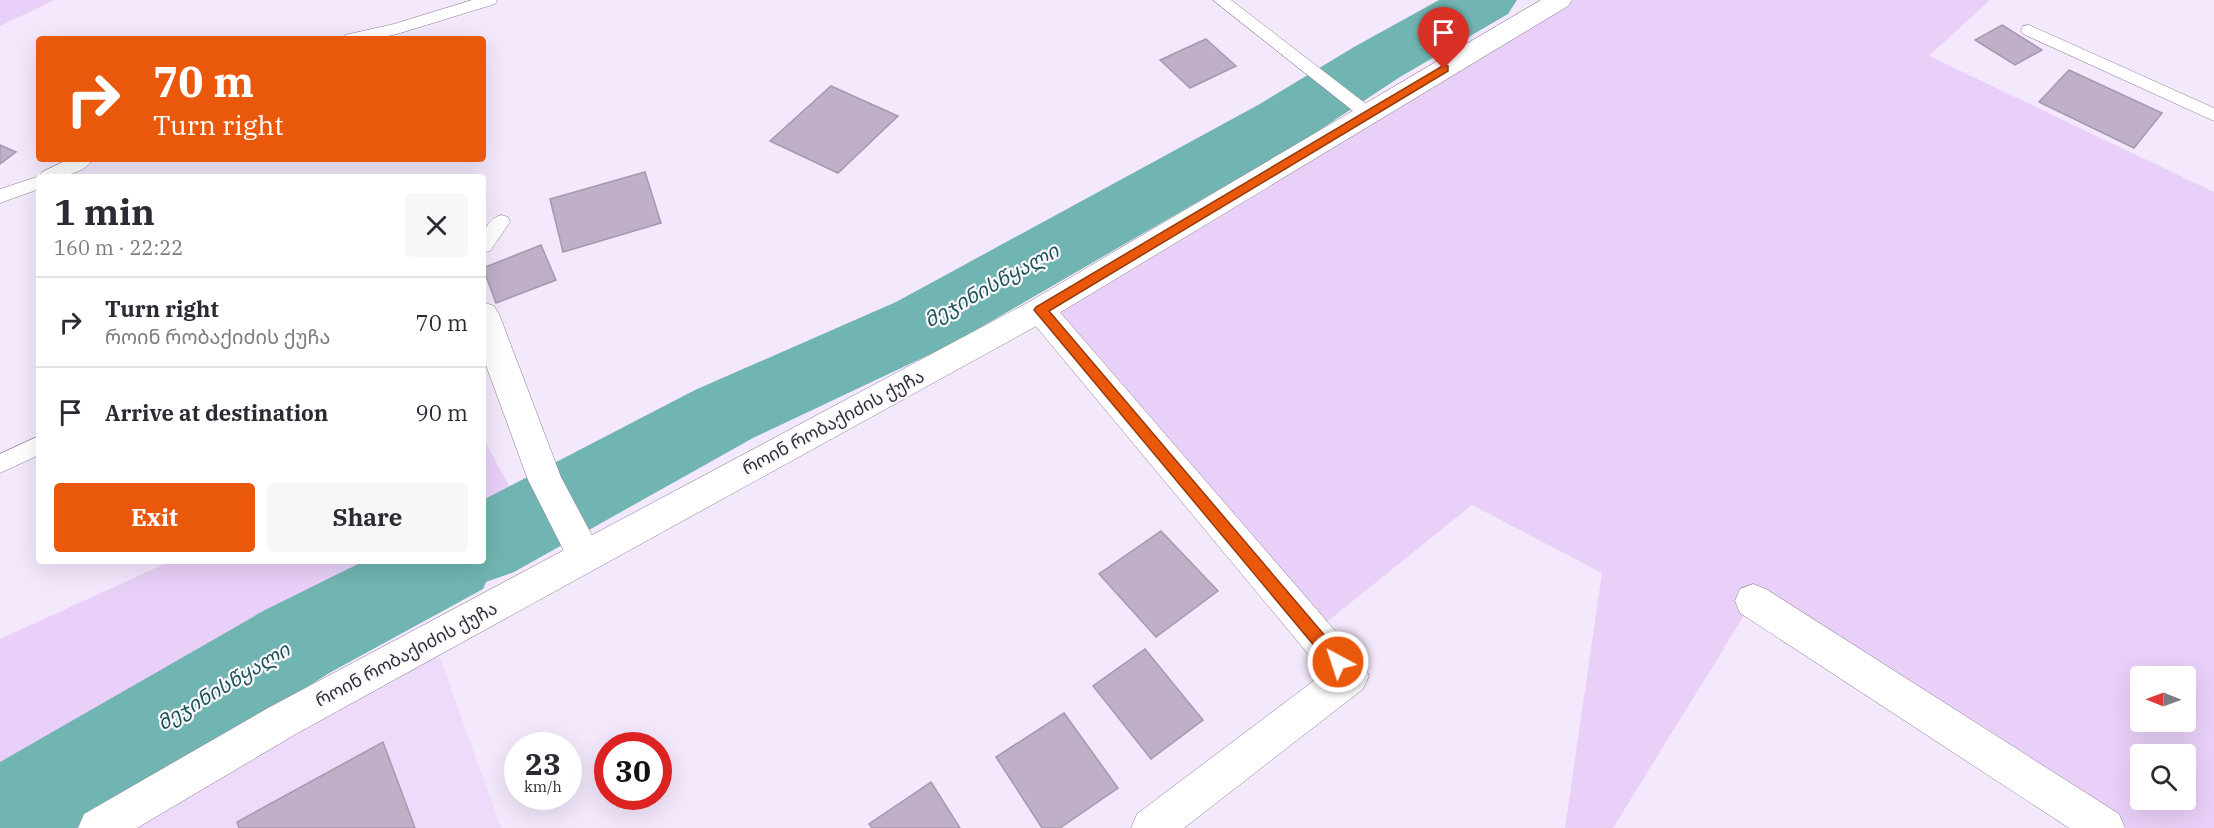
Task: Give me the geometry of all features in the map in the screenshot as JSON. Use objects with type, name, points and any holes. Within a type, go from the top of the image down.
[{"type":"street","name":"როინ რობაქიძის ქუჩა","points":[[98,828],[580,546],[1040,310],[1359,108],[1559,0]]},
{"type":"street","points":[[1040,310],[1350,676],[1151,828]]},
{"type":"street","points":[[486,322],[545,480],[580,546]]},
{"type":"street","points":[[1753,601],[2105,828]]},
{"type":"lane","points":[[365,36],[397,29],[489,0]]},
{"type":"lane","points":[[1221,0],[1359,108]]},
{"type":"lane","points":[[2029,30],[2214,115]]},
{"type":"lane","points":[[54,174],[78,162]]},
{"type":"lane","points":[[0,196],[36,183]]},
{"type":"lane","points":[[486,242],[501,222]]},
{"type":"lane","points":[[0,464],[36,446]]},
{"type":"shaded area","points":[[0,0],[55,0],[0,26]]},
{"type":"shaded area","points":[[1559,0],[1990,0],[1929,56],[2214,192],[2214,828],[2105,828],[1753,601],[1613,828],[1565,828],[1602,573],[1472,505],[1313,633],[1040,310]]},
{"type":"shaded area","points":[[486,443],[522,509],[486,528]]},
{"type":"shaded area","points":[[164,564],[422,564],[0,797],[0,639]]},
{"type":"shaded area","points":[[433,638],[501,828],[98,828]]},
{"type":"building","points":[[2002,25],[2042,50],[2015,65],[1975,40]]},
{"type":"building","points":[[1206,39],[1236,66],[1190,88],[1160,60]]},
{"type":"building","points":[[2069,70],[2162,113],[2134,148],[2039,102]]},
{"type":"building","points":[[831,86],[898,116],[838,173],[770,141]]},
{"type":"building","points":[[0,145],[16,152],[0,164]]},
{"type":"building","points":[[645,172],[661,223],[563,252],[550,199]]},
{"type":"building","points":[[541,245],[556,280],[496,303],[486,276],[486,267]]},
{"type":"building","points":[[1161,531],[1218,591],[1156,637],[1099,574]]},
{"type":"building","points":[[1145,649],[1203,720],[1151,759],[1093,686]]},
{"type":"building","points":[[1064,713],[1118,788],[1060,828],[1042,828],[996,757]]},
{"type":"building","points":[[383,742],[415,828],[239,828],[237,822]]},
{"type":"building","points":[[931,782],[960,828],[872,828],[869,824]]},
{"type":"waterway","name":"მეჯინისწყალი","points":[[486,542],[724,414],[924,323],[1282,122],[1377,62],[1486,0]]},
{"type":"waterway","name":"მეჯინისწყალი","points":[[0,819],[298,641],[445,564]]},
{"type":"route","points":[[1338,662],[1040,310],[1444,69]]}]
